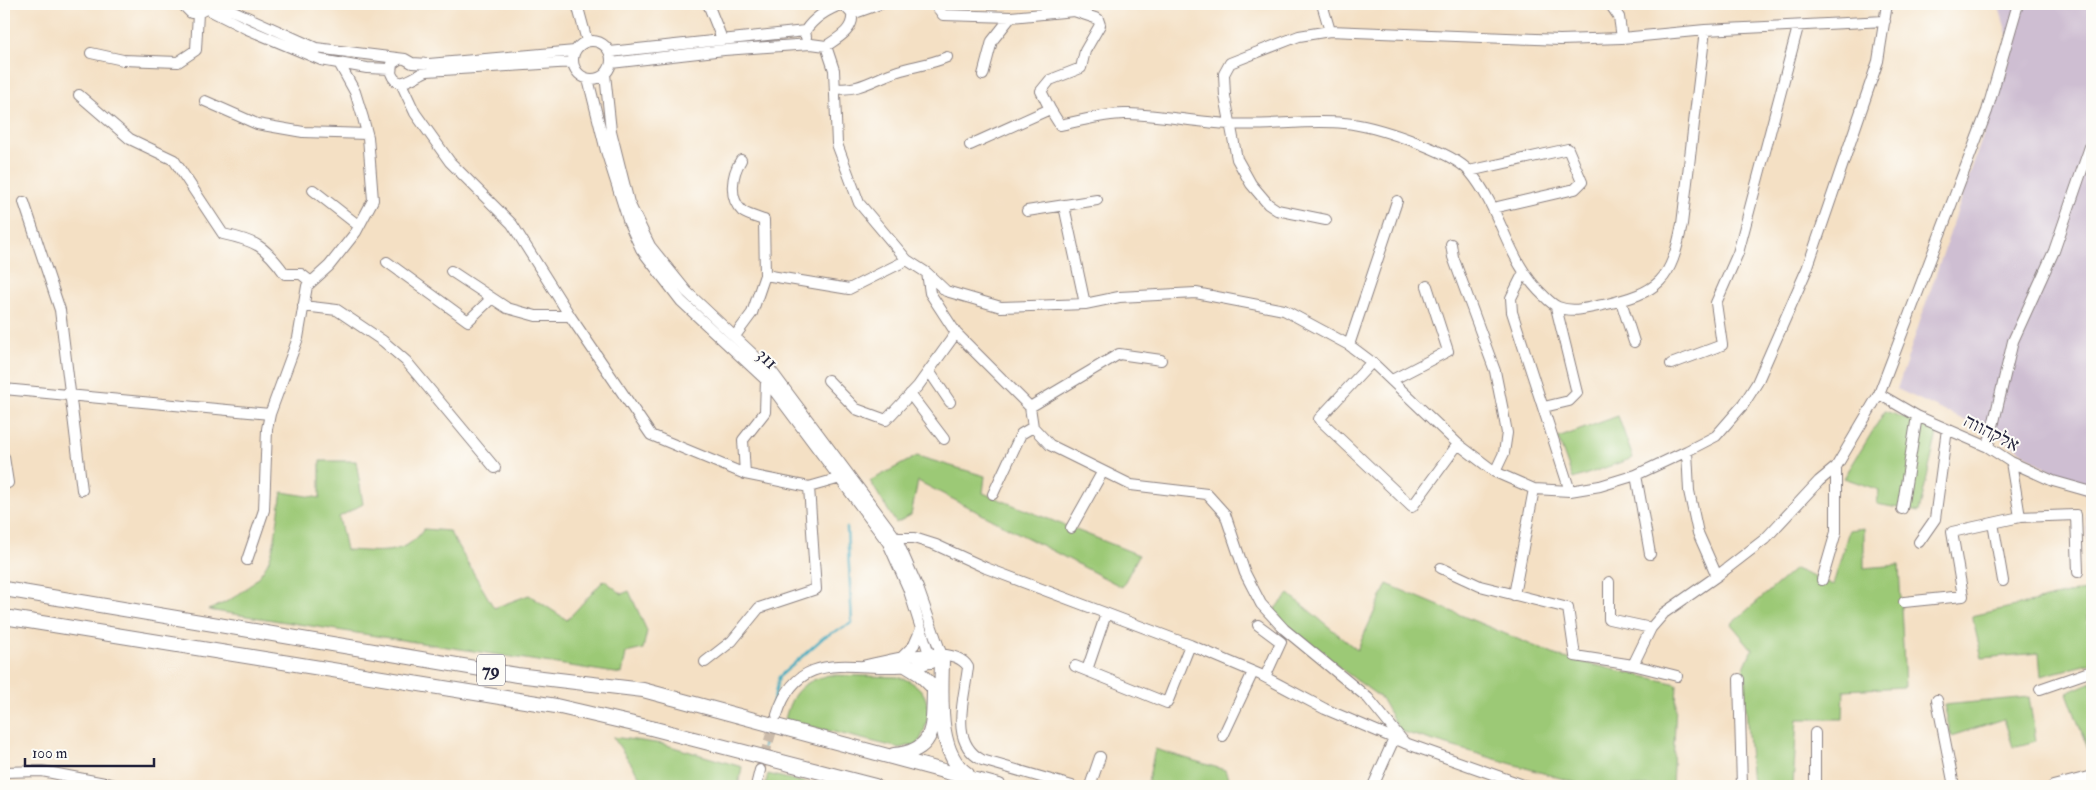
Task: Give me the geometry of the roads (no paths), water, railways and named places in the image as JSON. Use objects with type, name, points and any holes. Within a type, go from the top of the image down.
[{"type":"highway","name":"79","points":[[4,589],[517,675],[643,690],[999,786]]},
{"type":"highway","name":"79","points":[[4,617],[556,706],[651,728],[874,786]]},
{"type":"highway","points":[[888,756],[912,753],[927,742],[932,725],[934,657]]},
{"type":"highway","points":[[934,657],[942,698],[946,746],[951,760],[972,778]]},
{"type":"highway","points":[[903,662],[920,674],[934,688]]},
{"type":"highway","points":[[850,779],[870,786]]},
{"type":"street","points":[[182,4],[187,10],[204,8],[247,30],[313,57],[339,64],[391,69]]},
{"type":"street","points":[[218,4],[316,48],[405,59],[412,63],[429,64],[575,50],[587,41],[601,43],[611,57]]},
{"type":"street","points":[[577,4],[587,41]]},
{"type":"street","points":[[708,4],[722,39]]},
{"type":"street","points":[[611,57],[811,44],[826,46],[851,25],[852,14],[850,8],[843,4],[828,7],[811,22],[805,31]]},
{"type":"street","points":[[852,14],[880,4]]},
{"type":"street","points":[[935,4],[943,15],[1011,17],[1074,11],[1098,19],[1100,25],[1085,52],[1081,68],[1050,80],[1042,91],[1060,125],[1126,114],[1231,124],[1344,122],[1424,146],[1469,171],[1493,208],[1523,274],[1556,307],[1577,393],[1568,401],[1544,407]]},
{"type":"street","points":[[1322,4],[1330,31]]},
{"type":"street","points":[[1610,4],[1619,17],[1622,38]]},
{"type":"street","points":[[826,46],[834,70],[837,144],[859,203],[907,260],[927,273],[946,291],[1001,307],[1085,304],[1119,297],[1196,293],[1284,310],[1349,345],[1372,362],[1458,444],[1496,472],[1534,489],[1570,491],[1600,486],[1636,475],[1687,451],[1716,436],[1743,405],[1757,383],[1784,326],[1807,269],[1878,61],[1887,4]]},
{"type":"street","points":[[1633,665],[1651,628],[1664,613],[1717,576],[1765,538],[1819,481],[1836,467],[1879,394],[1987,111],[2018,4]]},
{"type":"street","points":[[90,53],[123,60],[178,62],[196,50],[204,8]]},
{"type":"street","points":[[984,75],[992,41],[1011,17]]},
{"type":"street","points":[[1326,220],[1277,210],[1268,204],[1251,184],[1237,159],[1225,96],[1224,74],[1230,64],[1299,36],[1330,31],[1560,40],[1622,38],[1705,30],[1798,27],[1885,21]]},
{"type":"street","points":[[1671,364],[1722,346],[1716,303],[1738,253],[1798,27]]},
{"type":"street","points":[[1556,307],[1570,310],[1582,309],[1621,301],[1649,291],[1665,276],[1676,252],[1682,224],[1705,30]]},
{"type":"street","points":[[611,57],[722,39],[805,31]]},
{"type":"street","points":[[805,31],[811,44]]},
{"type":"street","points":[[575,50],[573,62],[579,74],[588,79],[595,79],[605,74],[611,57]]},
{"type":"street","points":[[835,88],[855,89],[898,71],[922,66],[947,57]]},
{"type":"street","points":[[399,59],[391,69],[392,77],[401,83],[415,113],[450,162],[512,224],[570,316],[651,435],[745,474],[809,487],[844,477]]},
{"type":"street","points":[[401,83],[428,71],[573,62]]},
{"type":"street","points":[[412,63],[415,67],[414,76]]},
{"type":"street","points":[[247,560],[264,510],[267,430],[270,414],[298,338],[307,286],[329,266],[359,226],[373,200],[367,134],[355,92],[339,64]]},
{"type":"street","name":"311","points":[[605,74],[611,131],[629,203],[650,246],[687,292],[773,373],[844,477]]},
{"type":"street","name":"311","points":[[588,79],[606,150],[629,223],[641,249],[681,301],[766,380],[844,477],[892,541],[918,588],[934,657]]},
{"type":"street","points":[[79,96],[130,139],[174,160],[223,234],[252,240],[273,258],[285,274],[301,274],[312,282]]},
{"type":"street","points":[[205,101],[257,124],[303,132],[367,134]]},
{"type":"street","points":[[970,145],[1050,108]]},
{"type":"street","points":[[1988,447],[2013,341],[2054,251],[2092,141]]},
{"type":"street","points":[[1469,171],[1568,149],[1582,182],[1575,189],[1493,208]]},
{"type":"street","points":[[735,336],[752,313],[765,275],[764,220],[742,212],[735,199],[732,179],[741,160]]},
{"type":"street","points":[[314,190],[359,226]]},
{"type":"street","points":[[1027,210],[1097,200]]},
{"type":"street","points":[[1349,345],[1397,200]]},
{"type":"street","points":[[24,202],[60,310],[72,395],[82,490]]},
{"type":"street","points":[[1064,206],[1085,304]]},
{"type":"street","points":[[1451,244],[1453,257],[1495,371],[1503,411],[1507,433],[1504,453],[1496,472]]},
{"type":"street","points":[[765,275],[849,290],[907,260]]},
{"type":"street","points":[[387,262],[468,321],[492,298]]},
{"type":"street","points":[[451,271],[507,308],[536,316],[570,316]]},
{"type":"street","points":[[927,273],[930,293],[956,333],[1030,407],[1033,426],[1050,445],[1131,485],[1207,494],[1226,514],[1245,573],[1261,604],[1284,629],[1368,698],[1405,743]]},
{"type":"street","points":[[1523,274],[1510,298],[1512,312],[1570,491]]},
{"type":"street","points":[[1392,380],[1448,351],[1427,286]]},
{"type":"street","points":[[1621,301],[1634,342]]},
{"type":"street","points":[[303,306],[337,310],[384,341],[406,360],[495,468]]},
{"type":"street","points":[[828,380],[856,408],[886,420],[929,371],[956,333]]},
{"type":"street","points":[[1030,407],[1119,354],[1161,360]]},
{"type":"street","points":[[1372,362],[1319,419],[1412,507],[1458,444]]},
{"type":"street","points":[[929,371],[950,402]]},
{"type":"street","points":[[745,474],[743,440],[765,412],[766,380]]},
{"type":"street","points":[[4,389],[270,414]]},
{"type":"street","points":[[910,394],[944,439]]},
{"type":"street","name":"אלקהווה","points":[[1879,394],[1918,416],[1988,447],[2011,462],[2053,481],[2092,492]]},
{"type":"street","points":[[1902,509],[1918,416]]},
{"type":"street","points":[[992,494],[1021,434],[1033,426]]},
{"type":"street","points":[[1919,542],[1936,519],[1947,429]]},
{"type":"street","points":[[1687,451],[1688,490],[1696,524],[1717,576]]},
{"type":"street","points":[[4,457],[8,483]]},
{"type":"street","points":[[2011,462],[2020,517]]},
{"type":"street","points":[[1822,580],[1836,532],[1836,467]]},
{"type":"street","points":[[1071,528],[1103,471]]},
{"type":"street","points":[[1636,475],[1650,554]]},
{"type":"street","points":[[705,662],[732,641],[759,608],[816,589],[809,487]]},
{"type":"street","points":[[1514,595],[1534,489]]},
{"type":"street","points":[[1904,602],[1963,596],[1952,532],[2020,517],[2076,515],[2078,572]]},
{"type":"street","points":[[1993,523],[2003,581]]},
{"type":"street","points":[[892,541],[914,538],[986,568],[1190,644],[1265,677],[1325,708],[1405,743],[1526,786]]},
{"type":"street","name":"311","points":[[892,541],[921,630],[934,657]]},
{"type":"street","points":[[1441,568],[1480,586],[1568,608],[1575,656],[1633,665],[1677,676]]},
{"type":"street","points":[[1609,582],[1609,619],[1651,628]]},
{"type":"street","points":[[1087,670],[1106,614]]},
{"type":"street","points":[[1258,625],[1281,642],[1265,677]]},
{"type":"street","points":[[903,662],[904,656],[914,646],[921,630]]},
{"type":"street","points":[[1075,666],[1167,703],[1190,644]]},
{"type":"street","points":[[777,715],[788,689],[800,677],[826,668],[903,662],[934,657],[961,658],[968,667],[960,719],[962,735],[970,752],[982,760],[1072,786]]},
{"type":"street","points":[[2040,689],[2092,671]]},
{"type":"street","points":[[1223,736],[1253,672]]},
{"type":"street","points":[[1739,679],[1742,786]]},
{"type":"street","points":[[1937,700],[1954,786]]},
{"type":"street","points":[[1815,733],[1815,786]]},
{"type":"street","points":[[1372,786],[1394,738]]},
{"type":"street","points":[[1090,786],[1100,757]]},
{"type":"street","points":[[756,786],[760,770]]},
{"type":"street","points":[[4,772],[42,771],[120,786]]},
{"type":"street","points":[[2052,786],[2092,776]]},
{"type":"waterway","points":[[769,719],[779,677],[824,637],[852,623],[847,528]]},
{"type":"waterway","points":[[762,751],[767,729]]},
{"type":"tunnel","points":[[760,770],[775,721]]}]
